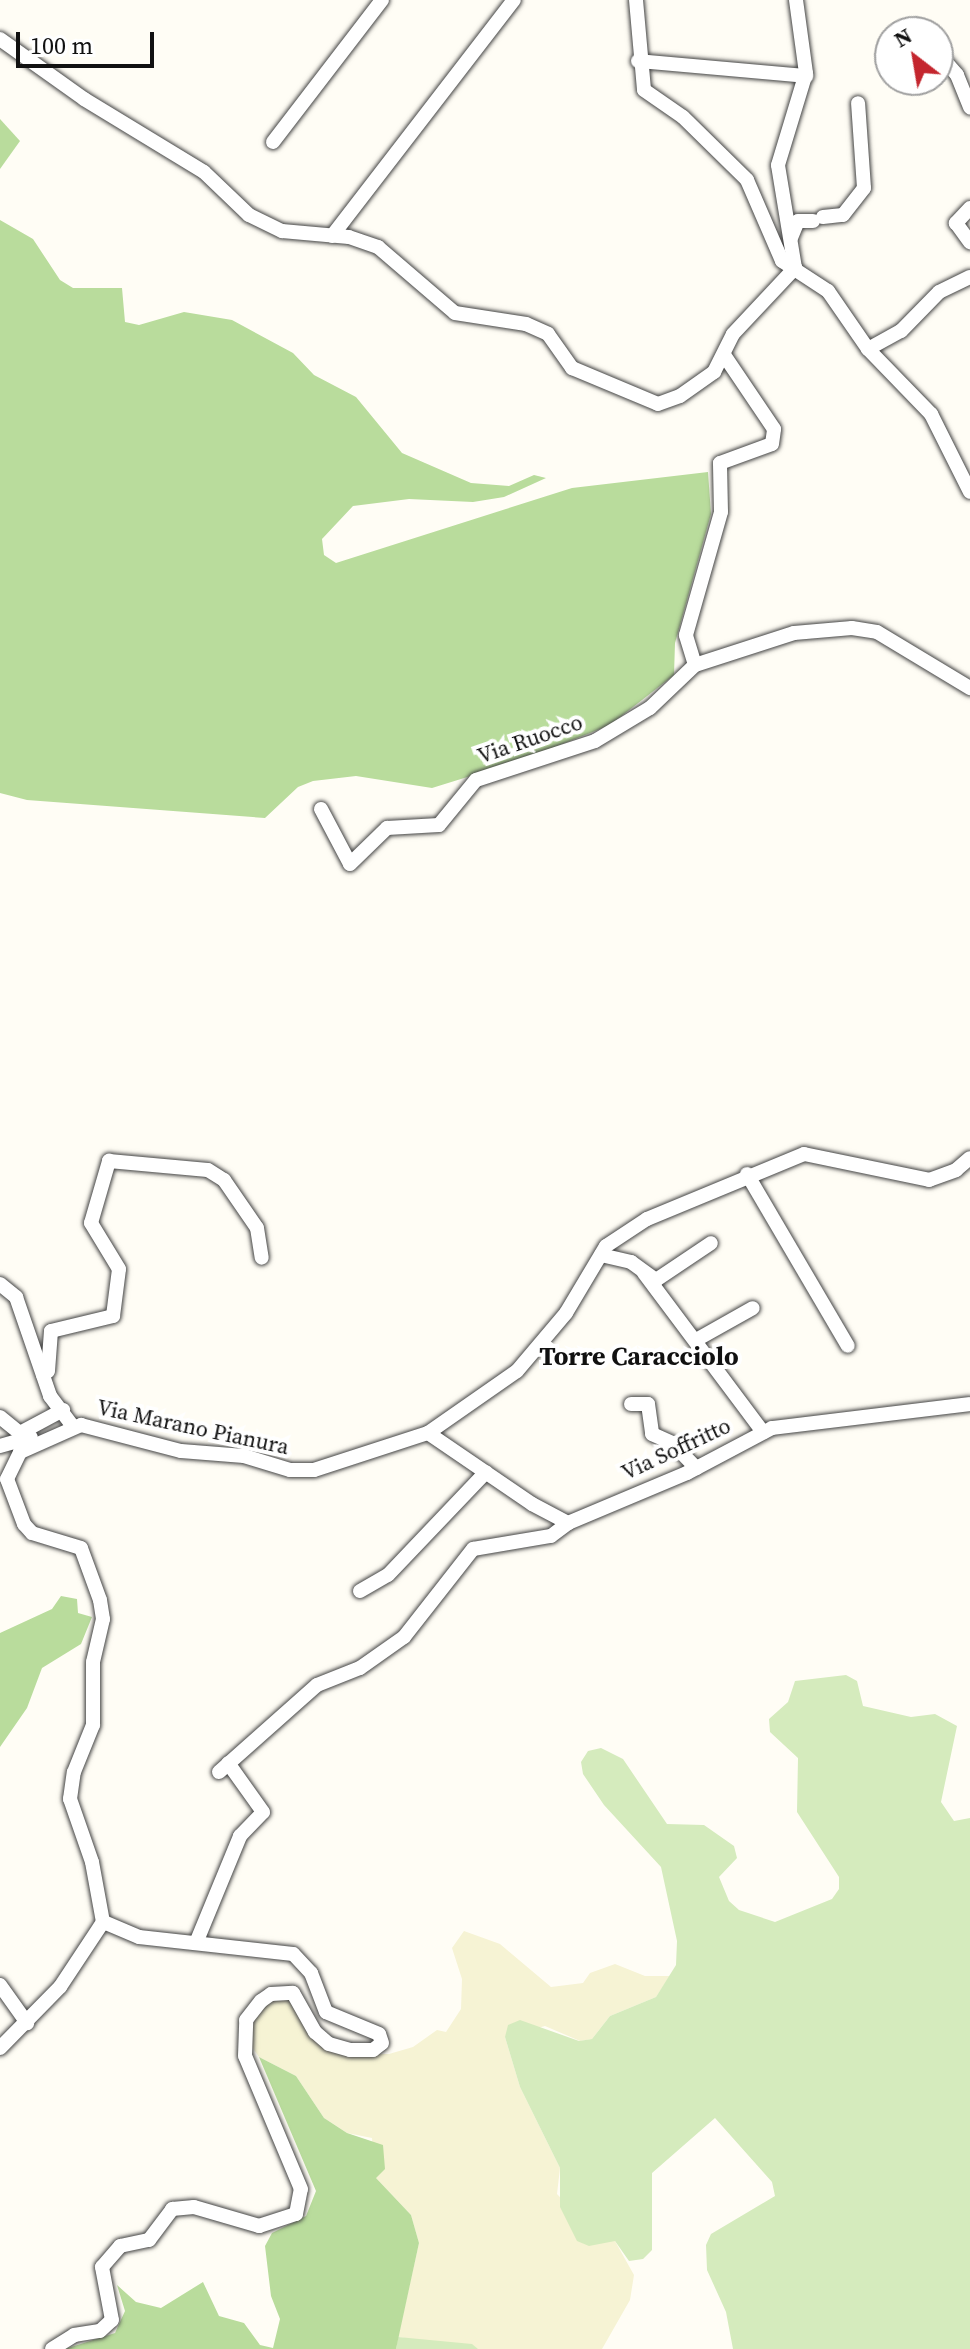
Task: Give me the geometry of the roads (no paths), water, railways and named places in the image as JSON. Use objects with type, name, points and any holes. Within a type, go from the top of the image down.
[{"type":"street","points":[[273,142],[382,0]]},
{"type":"street","points":[[332,236],[514,0]]},
{"type":"street","points":[[636,0],[638,61],[644,90],[683,117],[747,180],[772,244],[782,261],[828,291],[868,349],[931,414],[967,479]]},
{"type":"street","points":[[795,268],[778,165],[806,76],[796,0]]},
{"type":"street","points":[[0,39],[84,99],[204,172],[249,215],[282,231],[332,236],[378,247],[455,313],[526,324],[548,334],[572,368],[658,404],[680,396],[714,372],[733,334],[795,268]]},
{"type":"street","points":[[638,61],[806,76]]},
{"type":"street","points":[[954,72],[970,108]]},
{"type":"street","points":[[790,242],[798,221],[843,215],[864,188],[858,103]]},
{"type":"street","points":[[970,208],[956,223],[970,242]]},
{"type":"street","points":[[868,349],[901,331],[939,292],[970,277]]},
{"type":"street","points":[[695,665],[686,635],[721,512],[720,463],[772,444],[774,429],[724,355]]},
{"type":"street","name":"Via Ruocco","points":[[321,809],[350,864],[387,828],[439,825],[476,780],[595,741],[650,708],[695,665],[794,633],[852,628],[877,632],[970,688]]},
{"type":"street","name":"Via Marano Pianura","points":[[103,1922],[92,1862],[70,1799],[74,1772],[93,1725],[93,1662],[103,1619],[100,1600],[81,1548],[32,1533],[7,1479],[20,1452],[70,1428],[117,1431],[181,1451],[244,1456],[303,1472],[428,1433],[517,1371],[551,1334],[601,1255],[625,1230],[747,1174],[817,1153],[929,1180],[956,1170],[970,1158]]},
{"type":"street","points":[[43,1375],[48,1371],[51,1331],[113,1316],[119,1269],[91,1223],[109,1161],[208,1170],[224,1180],[257,1228],[262,1258]]},
{"type":"street","points":[[747,1174],[848,1346]]},
{"type":"street","points":[[601,1255],[631,1262],[656,1280],[711,1243]]},
{"type":"street","points":[[644,1273],[763,1432]]},
{"type":"street","points":[[0,1284],[20,1306],[43,1375],[70,1428],[0,1446]]},
{"type":"street","points":[[696,1340],[753,1308]]},
{"type":"street","points":[[631,1404],[648,1404],[652,1434],[672,1443],[696,1468]]},
{"type":"street","name":"Via Soffritto","points":[[196,1943],[240,1836],[263,1812],[224,1767],[317,1685],[360,1668],[404,1637],[473,1549],[551,1536],[568,1523],[696,1468],[763,1432],[970,1404]]},
{"type":"street","points":[[0,1417],[20,1433],[63,1410]]},
{"type":"street","points":[[428,1433],[568,1523]]},
{"type":"street","points":[[360,1591],[388,1575],[486,1472]]},
{"type":"street","points":[[0,2048],[27,2023],[73,1969],[103,1922],[139,1937],[293,1954],[311,1973],[326,2012],[379,2034],[382,2043],[373,2050],[350,2050],[329,2044],[315,2032],[293,1993],[271,1994],[261,2001],[246,2020],[245,2056],[301,2189],[296,2214],[259,2226],[194,2207],[172,2209],[149,2240],[120,2246],[102,2267],[112,2320],[100,2331],[65,2338],[52,2349]]},
{"type":"street","points":[[0,1985],[27,2023]]},
{"type":"district","name":"Torre Caracciolo","points":[[639,1357]]}]
